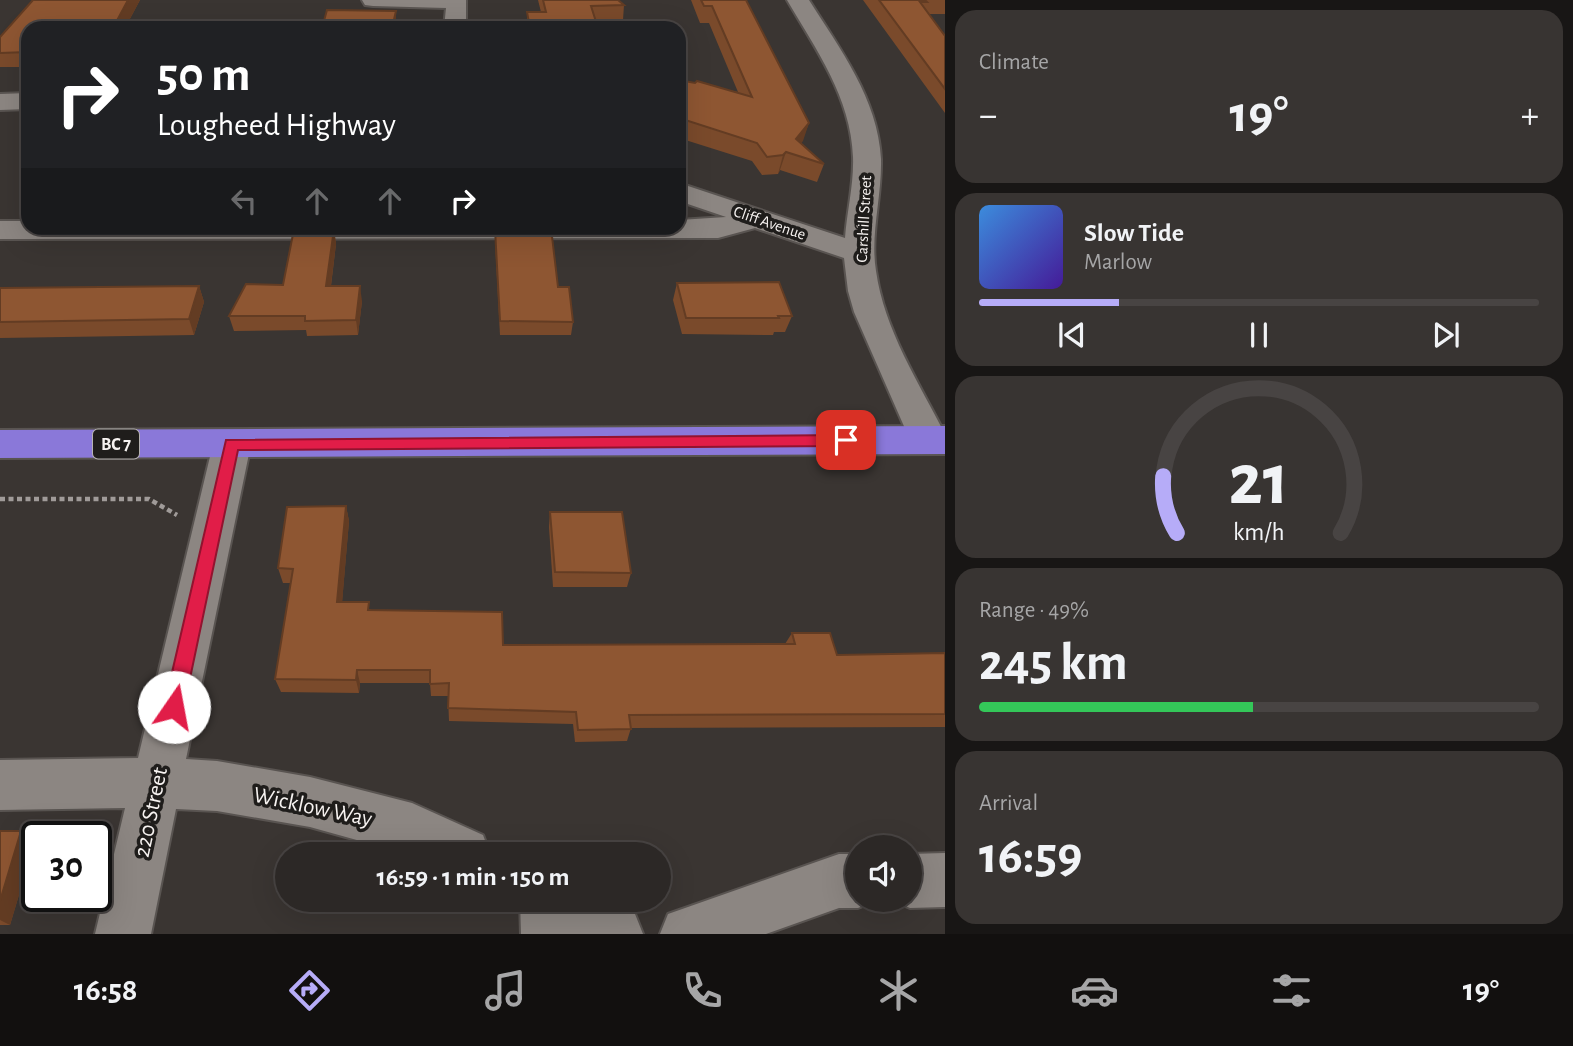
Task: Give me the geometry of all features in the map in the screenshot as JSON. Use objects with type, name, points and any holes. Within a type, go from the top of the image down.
[{"type":"highway","name":"BC 7","points":[[0,444],[937,440]]},
{"type":"street","points":[[373,0],[457,2],[455,21]]},
{"type":"street","name":"Carshill Street","points":[[798,0],[853,94],[864,134],[867,158],[860,273],[868,305],[937,440]]},
{"type":"street","points":[[0,102],[21,101]]},
{"type":"street","name":"Cliff Avenue","points":[[686,194],[860,253]]},
{"type":"street","points":[[686,229],[719,229],[756,218]]},
{"type":"street","points":[[0,230],[21,230]]},
{"type":"street","name":"220 Street","points":[[123,934],[232,444]]},
{"type":"street","name":"Wicklow Way","points":[[0,785],[157,783],[217,786],[310,802],[412,829],[439,842]]},
{"type":"street","points":[[922,880],[945,880]]},
{"type":"street","points":[[688,934],[845,881]]},
{"type":"street","points":[[548,912],[549,934]]},
{"type":"street","points":[[577,912],[615,934]]},
{"type":"path","points":[[0,499],[149,499],[183,519]]},
{"type":"building","points":[[33,0],[128,0],[117,21],[21,21],[21,52],[0,53],[0,37]]},
{"type":"building","points":[[543,0],[618,0],[624,5],[591,6],[596,21],[529,21],[527,12],[546,12]]},
{"type":"building","points":[[701,0],[746,0],[809,123],[796,139],[824,164],[786,152],[783,155],[767,157],[757,143],[686,120],[686,81],[697,81],[752,97],[712,6],[704,6]]},
{"type":"building","points":[[879,0],[927,2],[920,2],[945,36],[945,89]]},
{"type":"building","points":[[327,10],[396,11],[394,21],[324,21]]},
{"type":"building","points":[[293,235],[333,235],[326,286],[360,286],[356,320],[305,321],[305,316],[229,316],[246,284],[283,285]]},
{"type":"building","points":[[495,235],[552,235],[558,287],[569,287],[573,322],[500,321]]},
{"type":"building","points":[[779,282],[792,316],[686,318],[677,283]]},
{"type":"building","points":[[199,286],[189,319],[0,322],[0,288]]},
{"type":"building","points":[[346,506],[337,602],[369,602],[368,610],[502,612],[503,645],[795,644],[792,633],[830,633],[837,655],[945,653],[945,714],[629,715],[631,729],[578,730],[576,712],[448,708],[449,683],[430,684],[430,670],[357,670],[356,680],[275,679],[293,569],[278,568],[287,507]]},
{"type":"building","points":[[550,512],[622,512],[631,573],[555,572]]},
{"type":"building","points":[[0,831],[21,831],[0,901]]},
{"type":"route","points":[[174,707],[232,444],[846,440]]}]
